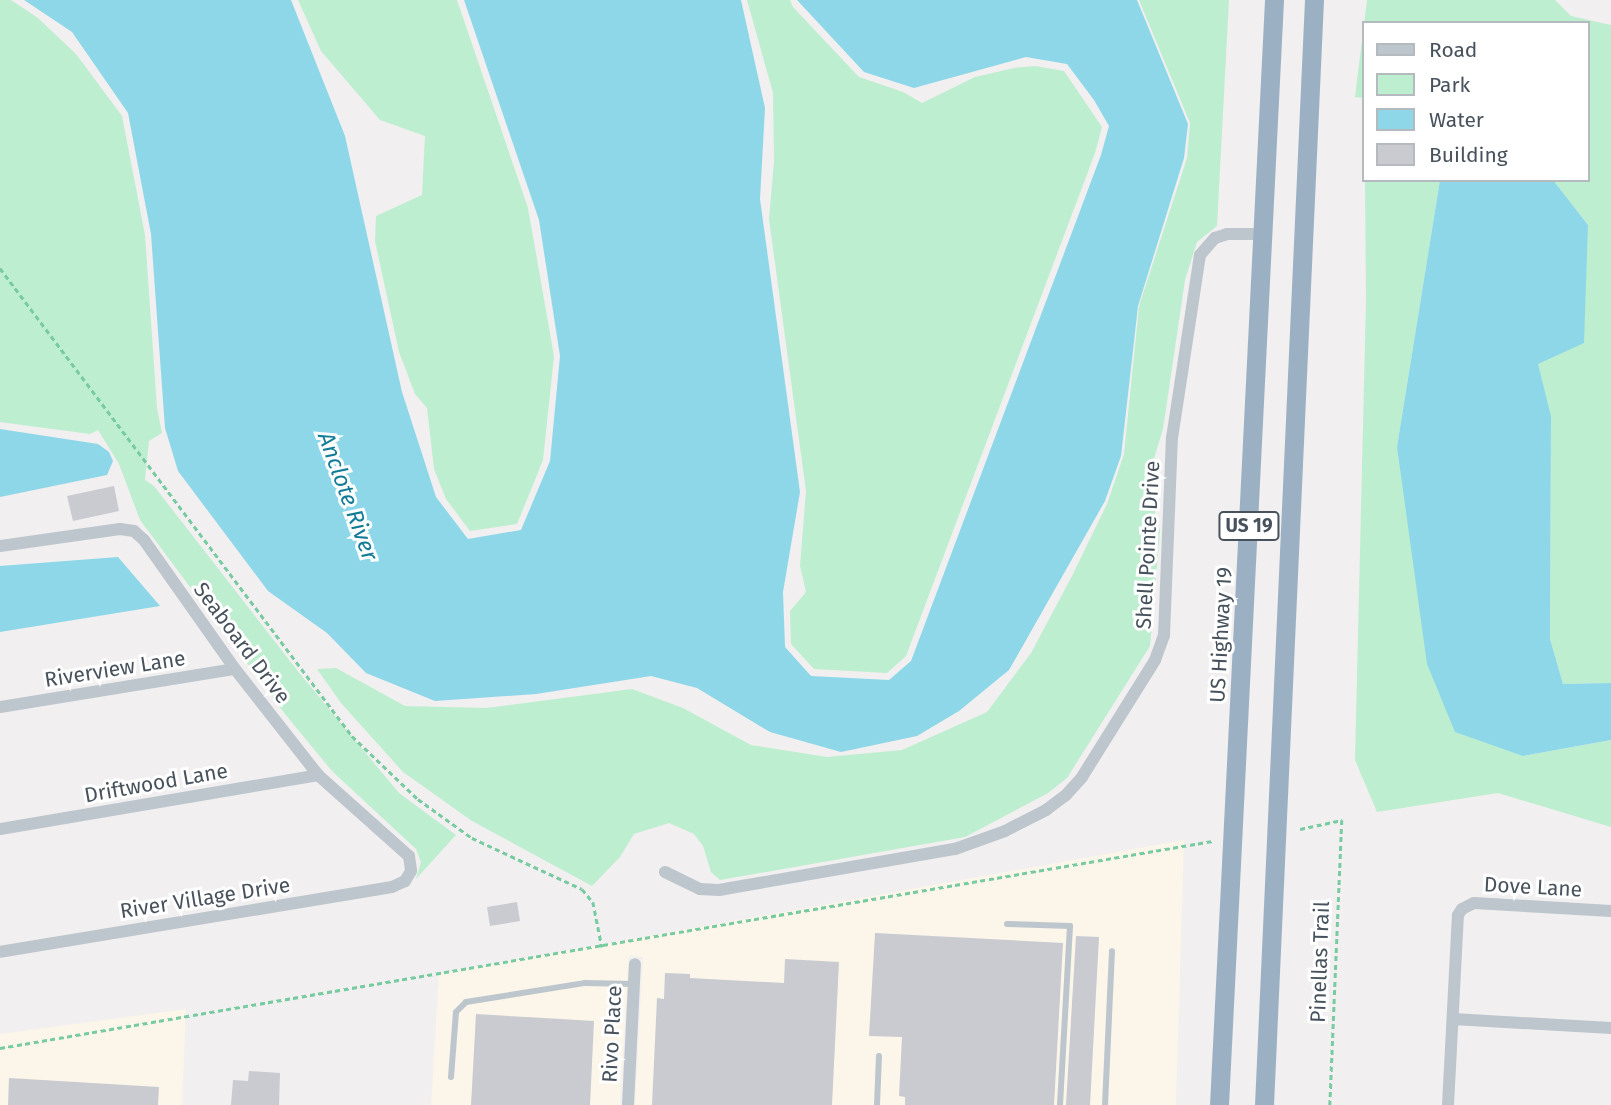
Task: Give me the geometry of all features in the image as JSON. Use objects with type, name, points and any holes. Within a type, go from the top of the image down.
[{"type":"highway","name":"US Highway 19","points":[[1219,1105],[1274,0]]},
{"type":"highway","name":"US 19","points":[[1264,1105],[1314,0]]},
{"type":"street","name":"Shell Pointe Drive","points":[[665,872],[700,889],[719,890],[955,849],[1005,831],[1066,795],[1082,777],[1155,660],[1164,635],[1172,438],[1199,255],[1215,237],[1227,233],[1263,234]]},
{"type":"street","name":"Seaboard Drive","points":[[0,546],[120,529],[134,531],[144,540],[236,669],[318,775],[366,821],[410,856],[411,872]]},
{"type":"street","name":"Riverview Lane","points":[[0,707],[236,669]]},
{"type":"street","name":"Driftwood Lane","points":[[0,829],[318,775]]},
{"type":"street","name":"River Village Drive","points":[[0,952],[392,887],[405,881],[411,872]]},
{"type":"street","name":"Dove Lane","points":[[1453,1019],[1458,915],[1474,903],[1611,911]]},
{"type":"street","name":"Rivo Place","points":[[628,1105],[635,964]]},
{"type":"street","points":[[1448,1105],[1453,1019],[1611,1028]]},
{"type":"lane","points":[[1007,923],[1070,926],[1060,1105]]},
{"type":"lane","points":[[1105,1105],[1111,951]]},
{"type":"lane","points":[[450,1077],[456,1012],[466,1002],[584,983],[634,984]]},
{"type":"lane","points":[[877,1105],[879,1056]]},
{"type":"path","points":[[0,268],[352,736],[418,799],[472,838],[582,889],[593,902],[602,947]]},
{"type":"path","name":"Pinellas Trail","points":[[1300,829],[1342,820],[1330,1105]]},
{"type":"path","points":[[0,1048],[1212,841]]},
{"type":"shaded area","points":[[1184,840],[1176,1105],[635,1105],[643,957],[629,956],[620,1105],[431,1105],[439,974]]},
{"type":"shaded area","points":[[186,1009],[182,1105],[0,1105],[0,1034]]},
{"type":"green space","points":[[0,0],[11,0],[38,18],[76,54],[122,116],[145,235],[157,408],[162,433],[149,441],[145,480],[154,486],[300,674],[399,793],[456,835],[416,879],[421,862],[416,849],[332,771],[285,714],[140,520],[119,464],[98,430],[90,434],[0,422]]},
{"type":"green space","points":[[298,0],[457,0],[528,208],[554,356],[543,460],[517,524],[470,531],[446,499],[434,469],[427,408],[415,394],[399,352],[375,241],[376,216],[422,195],[425,136],[380,120],[321,51]]},
{"type":"green space","points":[[747,0],[790,0],[793,7],[859,77],[903,92],[922,103],[975,77],[1014,68],[1035,66],[1064,71],[1102,127],[1095,153],[906,656],[887,673],[814,669],[791,644],[790,611],[806,592],[800,566],[806,491],[769,219],[774,161],[773,93]]},
{"type":"green space","points":[[1139,0],[1229,0],[1217,226],[1197,242],[1185,280],[1163,429],[1152,465],[1151,496],[1160,531],[1150,646],[1067,778],[1048,793],[965,837],[720,880],[711,872],[703,846],[694,834],[669,823],[634,834],[620,857],[592,886],[472,821],[403,772],[341,703],[317,669],[336,668],[405,706],[486,708],[632,689],[683,708],[751,745],[827,757],[902,750],[987,712],[1031,653],[1072,576],[1107,504],[1124,454],[1139,306],[1187,158],[1190,123]]},
{"type":"green space","points":[[1367,0],[1555,0],[1571,16],[1611,25],[1611,683],[1563,684],[1550,639],[1551,416],[1537,363],[1588,225],[1555,182],[1590,182],[1590,21],[1364,21]]},
{"type":"green space","points":[[1362,40],[1362,98],[1355,97]]},
{"type":"green space","points":[[1365,182],[1440,182],[1397,447],[1523,756],[1611,740],[1611,827],[1498,793],[1377,812],[1355,760],[1366,300]]},
{"type":"water","name":"Anclote River","points":[[24,0],[291,0],[345,136],[402,392],[436,497],[468,539],[521,530],[550,461],[560,356],[539,220],[464,0],[741,0],[765,108],[760,199],[800,492],[783,592],[785,647],[811,676],[889,680],[911,661],[1101,155],[1109,126],[1094,100],[1067,64],[1026,57],[914,88],[864,72],[797,0],[1137,0],[1188,124],[1184,158],[1138,306],[1121,456],[1105,501],[1009,670],[959,711],[917,736],[841,752],[770,732],[697,688],[651,676],[536,694],[435,701],[366,673],[327,633],[268,591],[178,471],[165,428],[151,234],[128,113],[72,32]]},
{"type":"water","points":[[1440,182],[1555,182],[1588,225],[1584,343],[1538,364],[1551,416],[1550,639],[1563,684],[1611,683],[1611,740],[1523,756],[1455,732],[1427,664],[1397,447]]},
{"type":"water","points":[[0,429],[98,444],[109,452],[113,461],[107,475],[0,497]]},
{"type":"water","points":[[118,557],[160,606],[0,632],[0,566]]},
{"type":"building","points":[[114,486],[119,511],[73,521],[67,496]]},
{"type":"building","points":[[517,902],[520,921],[490,926],[487,907]]},
{"type":"building","points":[[875,933],[1063,943],[1054,1105],[905,1105],[905,1097],[899,1096],[902,1037],[869,1036]]},
{"type":"building","points":[[1076,936],[1099,937],[1090,1105],[1066,1105]]},
{"type":"building","points":[[785,959],[839,962],[832,1105],[652,1105],[657,998],[664,999],[665,973],[690,974],[690,978],[784,983]]},
{"type":"building","points":[[476,1014],[594,1021],[590,1105],[471,1105]]},
{"type":"building","points":[[249,1071],[280,1073],[279,1105],[231,1105],[233,1080],[248,1081]]},
{"type":"building","points":[[9,1078],[159,1087],[158,1105],[8,1105]]}]
